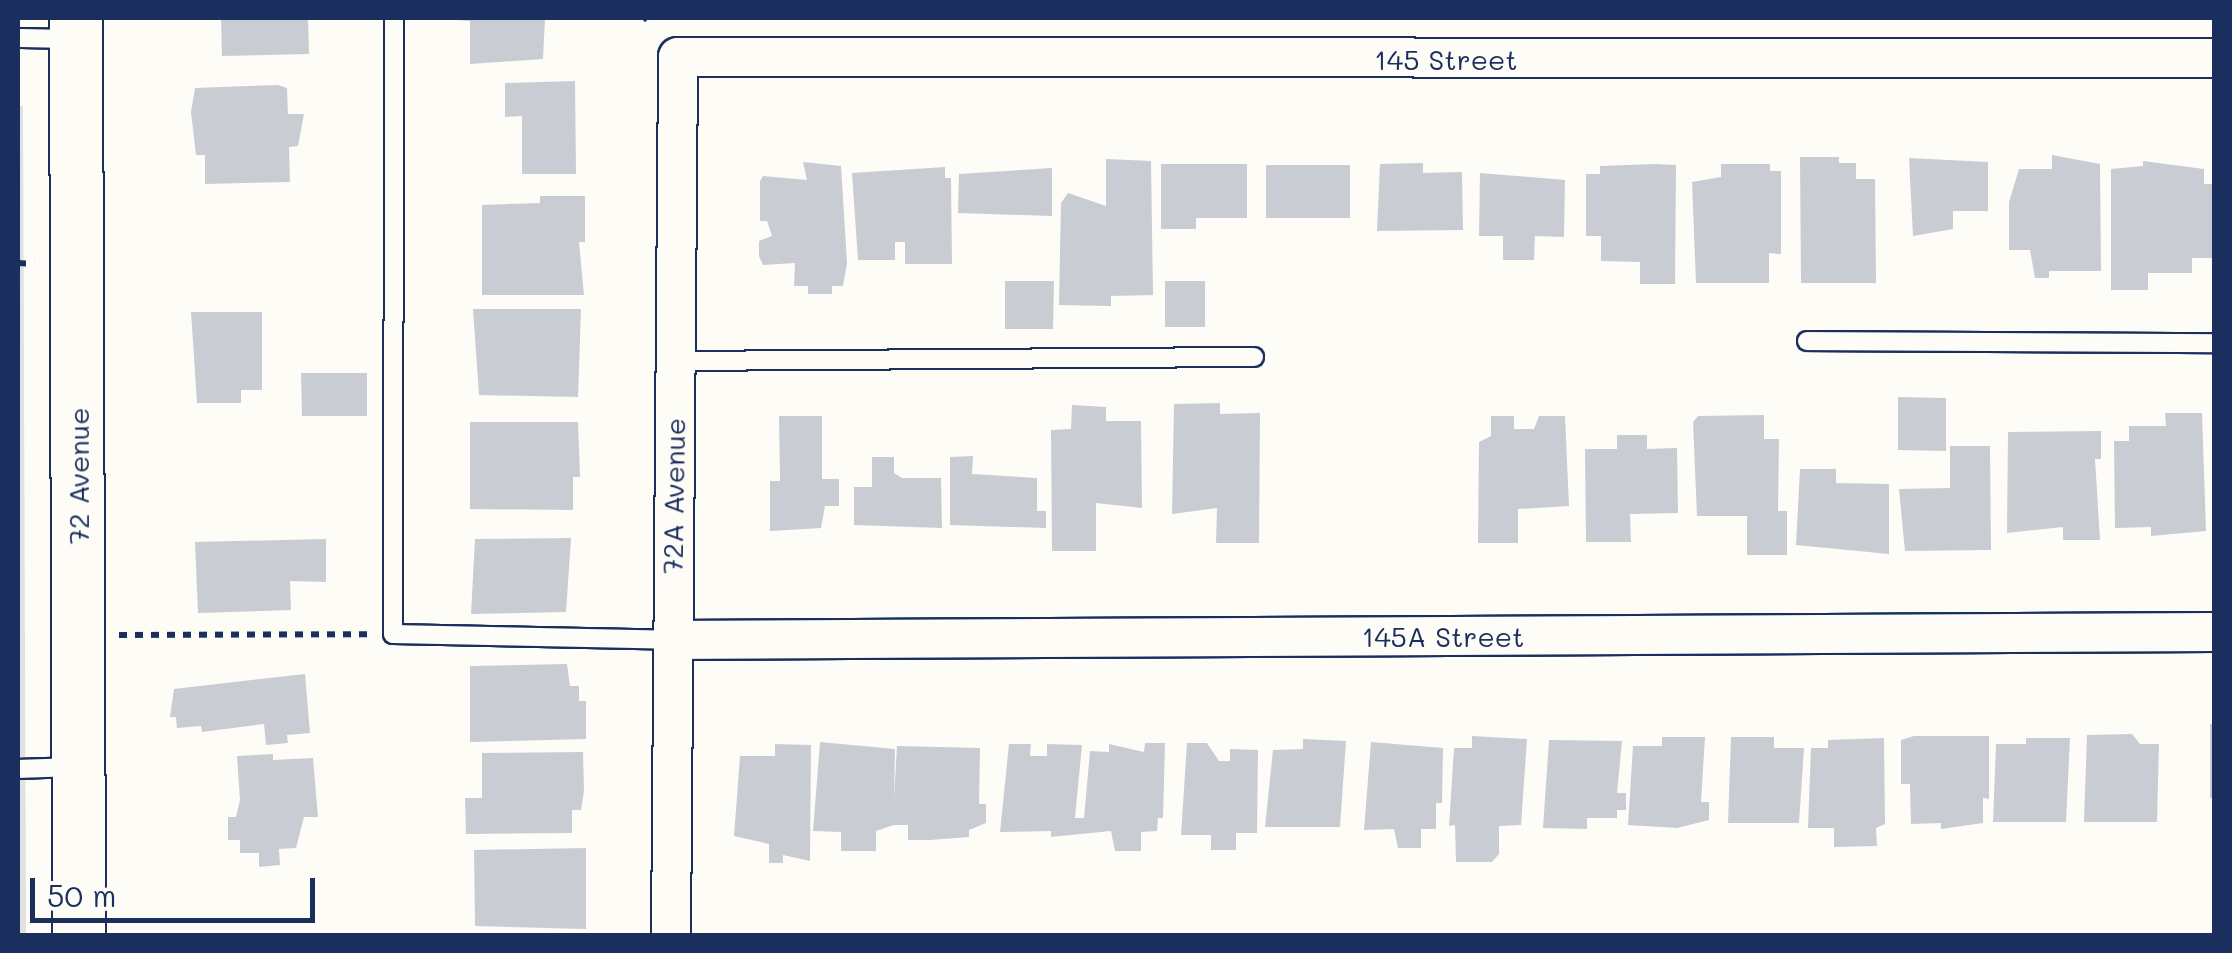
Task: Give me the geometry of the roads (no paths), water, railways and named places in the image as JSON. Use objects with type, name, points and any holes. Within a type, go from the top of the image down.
[{"type":"main road","name":"72 Avenue","points":[[76,28],[79,936]]},
{"type":"street","name":"145 Street","points":[[678,58],[2214,58]]},
{"type":"street","name":"72A Avenue","points":[[671,936],[678,58]]},
{"type":"street","name":"145A Street","points":[[671,640],[2214,632]]},
{"type":"lane","points":[[394,18],[393,634],[671,640]]},
{"type":"lane","points":[[18,38],[76,28]]},
{"type":"lane","points":[[1807,341],[2214,343]]},
{"type":"lane","points":[[674,361],[1254,358]]},
{"type":"lane","points":[[18,770],[79,766]]}]
